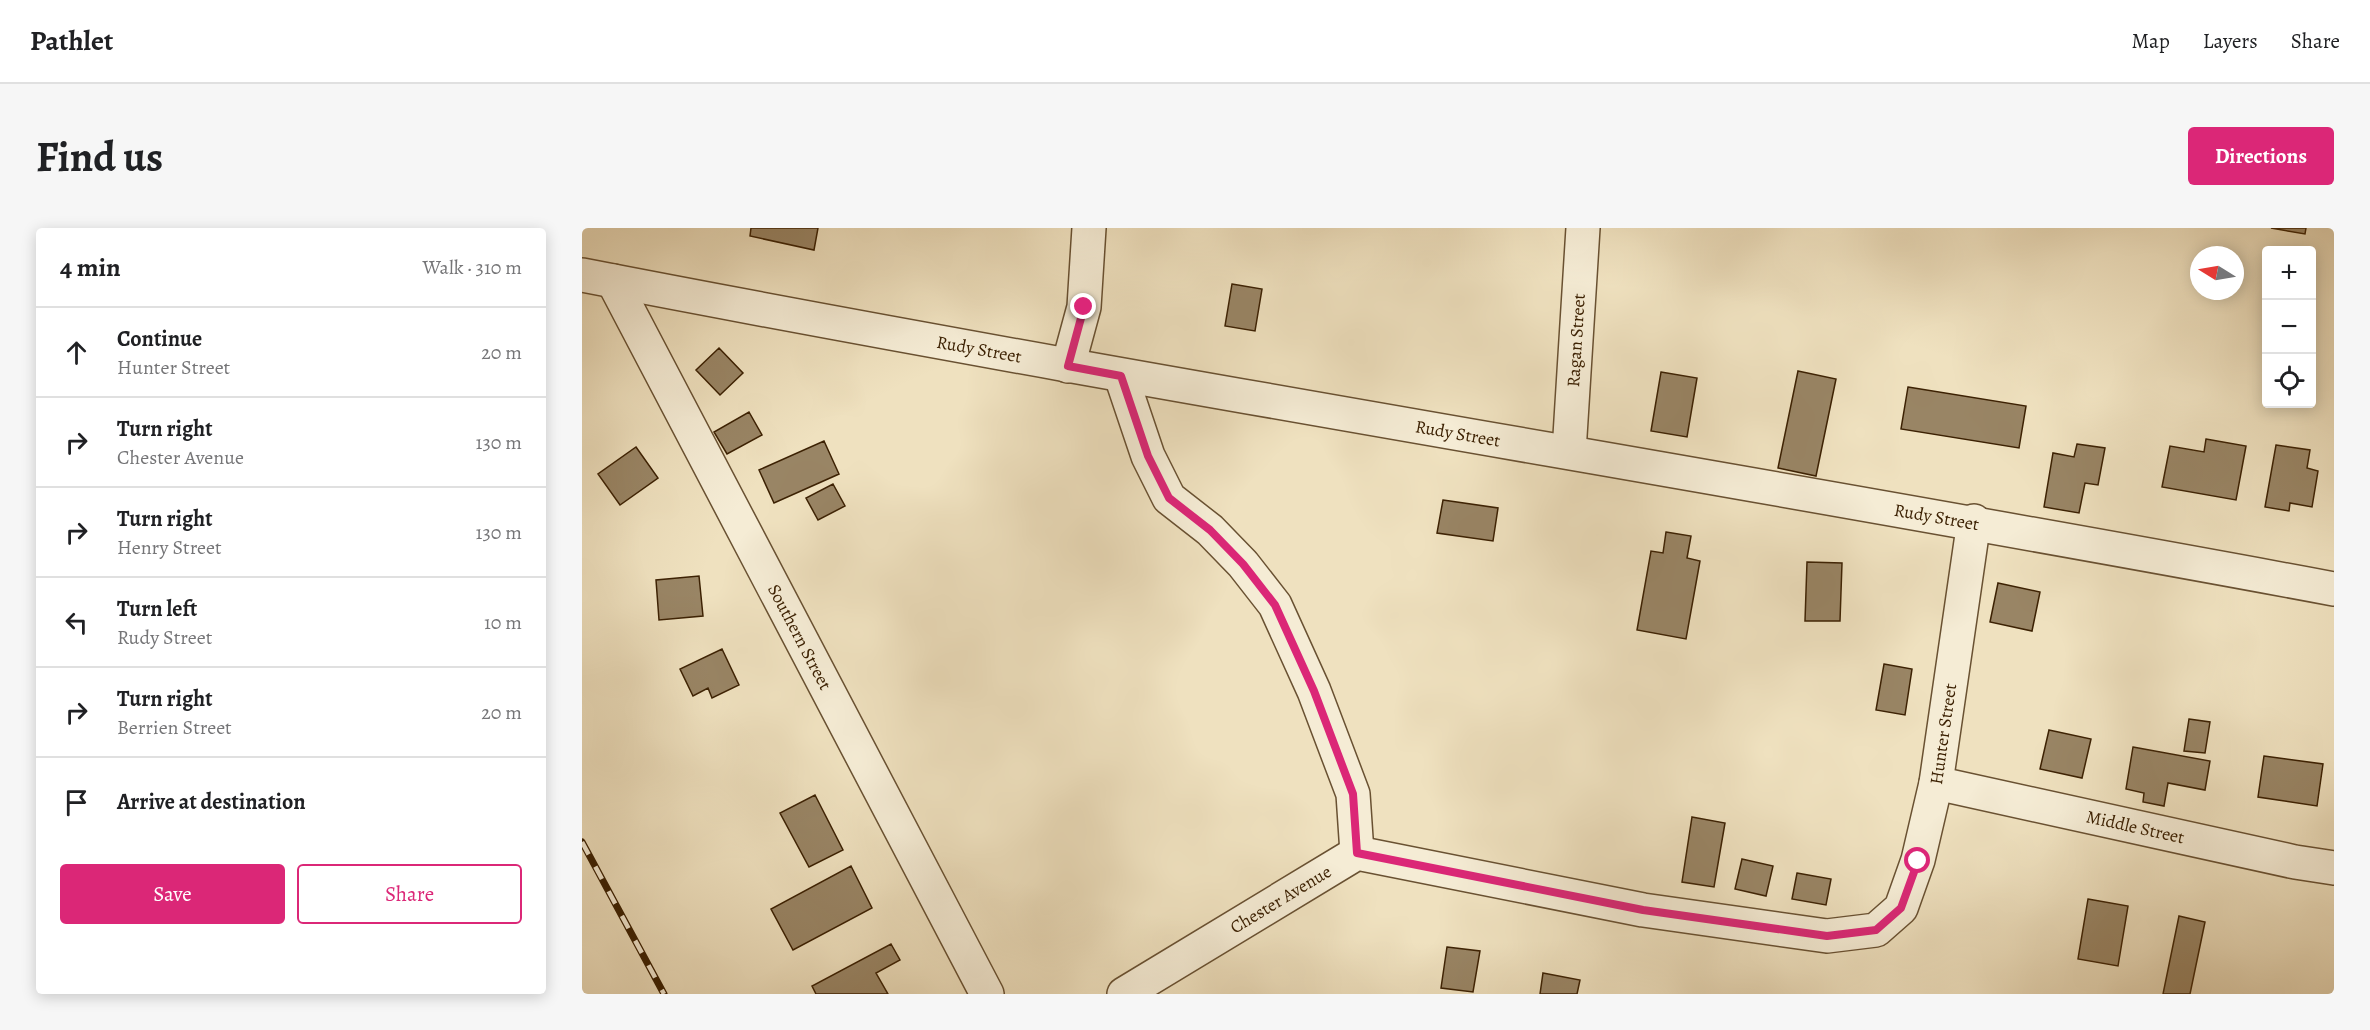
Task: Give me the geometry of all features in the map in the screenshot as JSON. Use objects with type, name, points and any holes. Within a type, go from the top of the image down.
[{"type":"street","points":[[1068,366],[1084,307],[1089,228]]},
{"type":"street","name":"Ragan Street","points":[[1569,452],[1583,228]]},
{"type":"street","name":"Rudy Street","points":[[597,278],[1121,376],[1974,522],[2334,589]]},
{"type":"street","name":"Southern Street","points":[[597,278],[987,994]]},
{"type":"street","points":[[1121,376],[1148,456],[1169,498],[1210,530],[1243,564],[1275,605],[1314,691],[1353,794],[1357,853]]},
{"type":"street","name":"Hunter Street","points":[[1357,853],[1643,910],[1827,936],[1876,930],[1901,908],[1918,861],[1936,783],[1974,522]]},
{"type":"street","name":"Middle Street","points":[[1936,783],[2295,862],[2334,868]]},
{"type":"street","name":"Chester Avenue","points":[[1124,994],[1357,853]]},
{"type":"building","points":[[751,228],[818,228],[814,250],[750,236]]},
{"type":"building","points":[[2271,228],[2306,228],[2305,234]]},
{"type":"building","points":[[1232,284],[1262,289],[1255,331],[1225,326]]},
{"type":"building","points":[[719,348],[743,373],[720,395],[696,370]]},
{"type":"building","points":[[1798,371],[1836,379],[1816,476],[1778,468]]},
{"type":"building","points":[[1661,372],[1697,378],[1687,437],[1651,431]]},
{"type":"building","points":[[1908,387],[2026,406],[2019,448],[1901,429]]},
{"type":"building","points":[[749,412],[762,435],[727,454],[714,432]]},
{"type":"building","points":[[2206,439],[2246,446],[2236,500],[2162,487],[2170,446],[2204,452]]},
{"type":"building","points":[[824,441],[839,474],[774,503],[759,470]]},
{"type":"building","points":[[2077,444],[2105,448],[2098,485],[2085,483],[2079,513],[2044,507],[2053,453],[2074,457]]},
{"type":"building","points":[[2276,445],[2310,450],[2307,468],[2318,471],[2312,507],[2290,503],[2289,511],[2265,507]]},
{"type":"building","points":[[636,447],[658,478],[620,505],[598,474]]},
{"type":"building","points":[[833,484],[845,506],[818,520],[806,498]]},
{"type":"building","points":[[1443,500],[1498,508],[1493,541],[1437,533]]},
{"type":"building","points":[[1666,532],[1691,536],[1687,558],[1700,561],[1686,639],[1637,630],[1651,551],[1663,553]]},
{"type":"building","points":[[1807,562],[1842,563],[1840,621],[1805,621]]},
{"type":"building","points":[[699,576],[703,616],[659,620],[656,580]]},
{"type":"building","points":[[1998,583],[2040,592],[2032,631],[1990,622]]},
{"type":"building","points":[[722,649],[739,685],[712,698],[708,688],[693,696],[680,669]]},
{"type":"building","points":[[1884,664],[1912,669],[1905,715],[1876,710]]},
{"type":"building","points":[[2189,719],[2210,722],[2205,753],[2184,751]]},
{"type":"building","points":[[2049,730],[2091,739],[2082,778],[2040,769]]},
{"type":"building","points":[[2133,747],[2210,761],[2205,790],[2168,783],[2164,806],[2143,802],[2144,793],[2126,789]]},
{"type":"building","points":[[2264,756],[2323,764],[2317,806],[2258,797]]},
{"type":"building","points":[[815,795],[843,850],[809,867],[780,813]]},
{"type":"building","points":[[1692,817],[1725,823],[1714,887],[1682,882]]},
{"type":"building","points":[[1742,859],[1773,866],[1766,896],[1735,889]]},
{"type":"building","points":[[851,866],[872,908],[793,950],[771,909]]},
{"type":"building","points":[[1797,873],[1831,879],[1826,905],[1792,899]]},
{"type":"building","points":[[2088,899],[2128,906],[2118,966],[2078,959]]},
{"type":"building","points":[[2179,916],[2205,922],[2190,994],[2163,994]]},
{"type":"building","points":[[891,944],[900,960],[876,973],[888,994],[816,994],[812,986]]},
{"type":"building","points":[[1447,947],[1480,951],[1473,992],[1441,988]]},
{"type":"building","points":[[1543,973],[1580,980],[1577,994],[1540,994]]},
{"type":"railway","points":[[582,842],[664,994]]},
{"type":"route","points":[[1084,307],[1068,366],[1121,376],[1148,456],[1169,498],[1210,530],[1243,564],[1275,605],[1314,691],[1353,794],[1357,853],[1643,910],[1827,936],[1876,930],[1901,908],[1918,861]]}]
